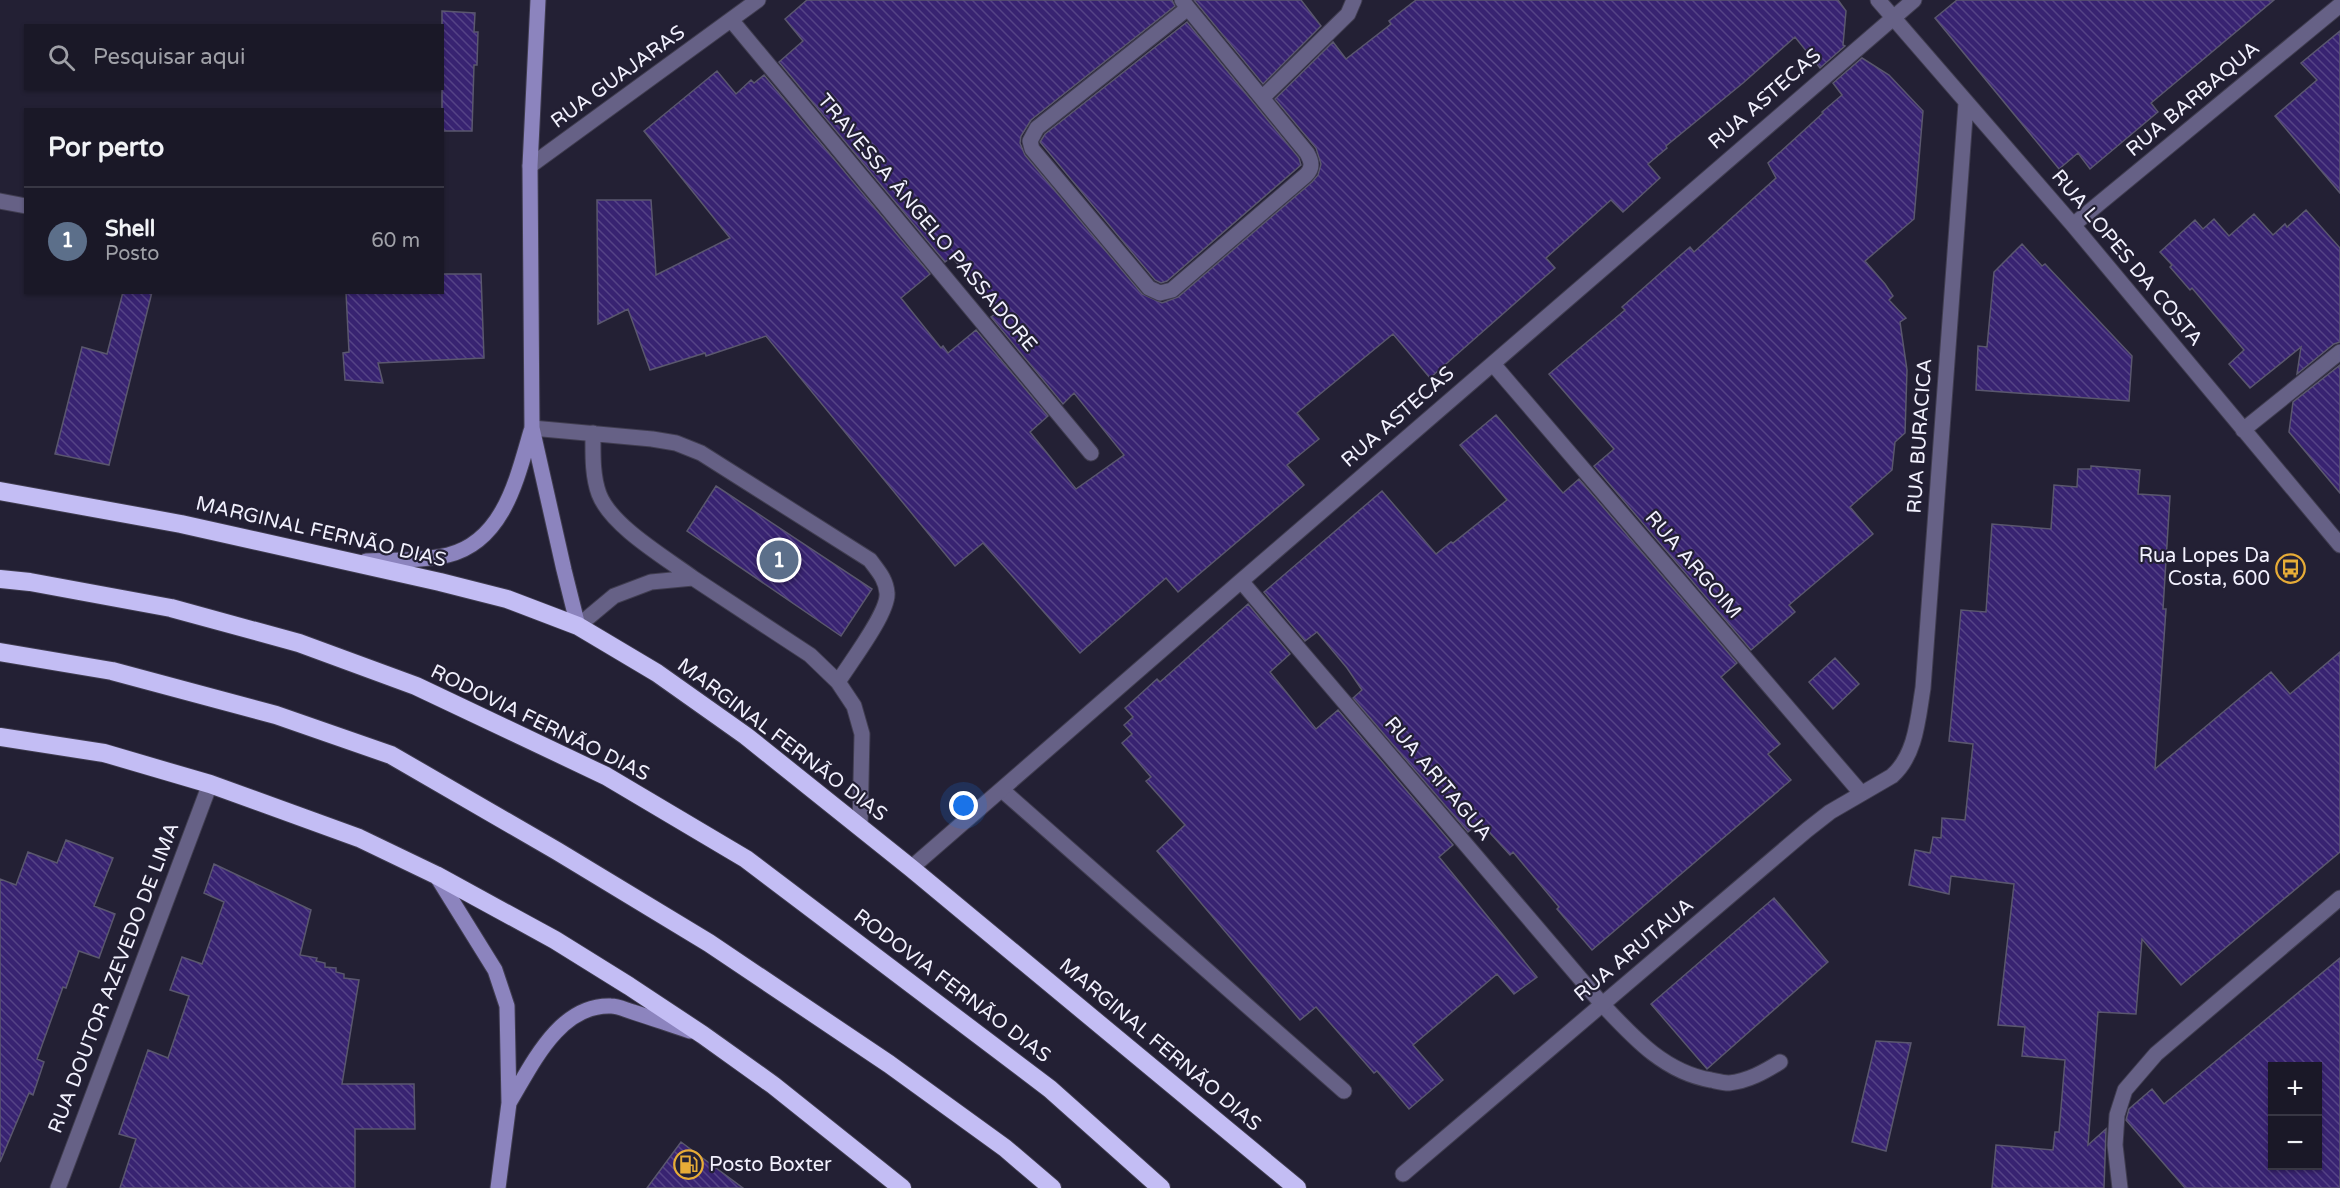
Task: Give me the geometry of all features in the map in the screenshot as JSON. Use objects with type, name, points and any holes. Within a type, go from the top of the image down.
[{"type":"highway","name":"MARGINAL FERNÃO DIAS","points":[[0,491],[181,524],[350,561],[507,599],[579,626],[657,673],[737,730],[912,868],[1297,1188]]},
{"type":"highway","name":"RODOVIA FERNÃO DIAS","points":[[0,579],[30,582],[171,608],[299,643],[416,686],[606,776],[746,859],[1050,1089],[1161,1188]]},
{"type":"highway","points":[[0,652],[123,674],[276,715],[391,755],[557,851],[709,943],[889,1064],[1005,1148],[1052,1188]]},
{"type":"highway","points":[[0,737],[104,753],[210,784],[359,838],[436,875],[555,940],[703,1035],[773,1085],[902,1188]]},
{"type":"street","points":[[538,0],[530,166],[532,428],[579,626],[614,596],[651,582],[693,578]]},
{"type":"street","name":"RUA GUAJARAS","points":[[530,166],[758,0]]},
{"type":"street","points":[[1262,98],[1348,14],[1354,0]]},
{"type":"street","name":"RUA LOPES DA COSTA","points":[[1878,0],[2073,225],[2340,545]]},
{"type":"street","name":"RUA ASTECAS","points":[[912,868],[1241,580],[1914,0]]},
{"type":"street","points":[[1185,4],[1307,153],[1312,163],[1311,168],[1172,290],[1160,293],[1149,288],[1032,149],[1030,141],[1037,128],[1185,4]]},
{"type":"street","name":"RUA BARBAQUA","points":[[2073,225],[2340,5]]},
{"type":"street","name":"TRAVESSA ÂNGELO PASSADORE","points":[[732,21],[1091,453]]},
{"type":"street","name":"RUA BURACICA","points":[[1900,769],[1909,754],[1923,688],[1966,103]]},
{"type":"street","points":[[0,201],[24,206]]},
{"type":"street","points":[[2244,430],[2340,352]]},
{"type":"street","name":"RUA ARGOIM","points":[[1493,364],[1861,794]]},
{"type":"street","points":[[532,428],[676,443],[701,453],[870,560],[883,577],[888,595],[884,611],[838,682]]},
{"type":"street","points":[[350,561],[416,560],[450,554],[478,540],[504,509],[519,472],[532,428]]},
{"type":"street","points":[[593,433],[593,466],[599,495],[621,525],[693,578],[810,655],[838,682],[854,706],[862,734],[860,828]]},
{"type":"street","name":"RUA ARITAGUA","points":[[1241,580],[1602,1004],[1639,1043],[1666,1063],[1698,1078],[1728,1083],[1758,1076],[1780,1062]]},
{"type":"street","name":"RUA ARUTAUA","points":[[1403,1174],[1807,830],[1830,812],[1880,784],[1900,769]]},
{"type":"street","name":"RUA DOUTOR AZEVEDO DE LIMA","points":[[58,1188],[210,784]]},
{"type":"street","points":[[1002,790],[1344,1091]]},
{"type":"street","points":[[436,875],[495,970],[507,1006],[509,1103],[498,1188]]},
{"type":"street","points":[[2120,1188],[2115,1145],[2117,1115],[2125,1090],[2156,1054],[2340,898]]},
{"type":"street","points":[[509,1103],[543,1047],[556,1031],[592,1008],[613,1006],[703,1035]]},
{"type":"building","points":[[807,0],[1172,0],[1175,6],[1031,120],[1021,136],[1020,143],[1025,155],[1142,294],[1162,303],[1178,297],[1318,175],[1321,164],[1316,148],[1275,99],[1333,42],[1346,59],[1391,24],[1389,21],[1416,0],[1838,0],[1846,11],[1843,45],[1845,46],[1820,68],[1795,37],[1666,146],[1667,148],[1648,164],[1660,178],[1623,212],[1611,200],[1546,258],[1555,268],[1430,378],[1393,334],[1297,413],[1319,439],[1287,465],[1304,485],[1178,592],[1166,578],[1080,653],[983,543],[955,566],[766,336],[706,356],[705,353],[650,370],[628,309],[598,324],[597,200],[651,200],[656,275],[730,238],[644,131],[717,71],[736,94],[751,80],[754,83],[764,75],[930,274],[901,298],[941,348],[943,346],[948,353],[976,330],[1048,416],[1030,432],[1076,489],[1124,455],[1074,393],[1063,404],[991,317],[998,312],[952,257],[945,262],[779,62],[803,41],[785,19]]},
{"type":"building","points":[[1194,0],[1301,0],[1321,26],[1263,84]]},
{"type":"building","points":[[1957,0],[2274,0],[2151,103],[2158,112],[2090,169],[2078,153],[2059,169],[1935,18]]},
{"type":"building","points":[[442,11],[475,13],[474,32],[478,32],[477,65],[474,65],[472,131],[444,131],[442,90],[444,90],[444,24],[442,24]]},
{"type":"building","points":[[1187,22],[1299,158],[1301,165],[1167,281],[1161,283],[1155,280],[1040,142],[1045,134]]},
{"type":"building","points":[[2340,31],[2340,193],[2275,116],[2317,80],[2301,63]]},
{"type":"building","points":[[1862,58],[1889,75],[1923,111],[1914,219],[1865,261],[1893,296],[1889,300],[1906,318],[1900,322],[1907,370],[1905,433],[1895,442],[1892,470],[1850,507],[1873,534],[1789,605],[1795,612],[1751,650],[1594,466],[1614,449],[1549,374],[1625,310],[1622,307],[1690,247],[1694,252],[1776,178],[1768,163],[1842,95],[1833,83]]},
{"type":"building","points":[[2306,210],[2340,248],[2340,342],[2334,344],[2297,374],[2301,347],[2250,388],[2229,364],[2244,350],[2192,288],[2190,290],[2170,267],[2172,265],[2160,252],[2195,220],[2203,229],[2214,219],[2229,236],[2254,214],[2273,235],[2285,224],[2287,227]]},
{"type":"building","points":[[2022,244],[2042,266],[2045,264],[2132,356],[2129,401],[1976,390],[1978,346],[1987,347],[1994,272]]},
{"type":"building","points":[[444,274],[481,274],[484,358],[378,363],[383,383],[345,380],[343,353],[349,352],[346,294],[444,294]]},
{"type":"building","points":[[122,294],[152,294],[109,465],[55,454],[82,347],[107,354]]},
{"type":"building","points":[[2340,365],[2340,493],[2289,432],[2293,402]]},
{"type":"building","points":[[1496,415],[1563,493],[1579,479],[1737,663],[1721,677],[1780,744],[1768,754],[1791,780],[1592,950],[1513,852],[1510,855],[1480,822],[1468,832],[1353,698],[1362,690],[1317,632],[1305,641],[1264,592],[1382,491],[1436,554],[1451,542],[1453,543],[1507,500],[1460,445]]},
{"type":"building","points":[[2091,466],[2140,470],[2138,494],[2170,496],[2163,609],[2166,609],[2155,769],[2271,672],[2290,694],[2340,652],[2340,852],[2181,985],[2142,939],[2136,1014],[2098,1012],[2088,1145],[2106,1129],[2104,1188],[1992,1188],[1996,1145],[2053,1150],[2055,1132],[2059,1132],[2065,1060],[2022,1056],[2025,1027],[1998,1025],[2014,884],[1951,876],[1949,894],[1909,885],[1915,850],[1930,853],[1933,837],[1941,838],[1942,818],[1965,820],[1973,744],[1949,741],[1961,610],[1986,612],[1992,524],[2051,529],[2054,485],[2077,487],[2078,469],[2091,469]]},
{"type":"building","points":[[716,486],[872,589],[841,636],[687,531]]},
{"type":"building","points":[[1248,604],[1290,654],[1270,672],[1316,729],[1338,710],[1453,845],[1439,857],[1537,977],[1514,994],[1497,974],[1413,1045],[1443,1080],[1409,1109],[1377,1071],[1374,1073],[1316,1007],[1300,1020],[1157,851],[1185,825],[1146,781],[1151,777],[1122,743],[1132,734],[1124,725],[1133,717],[1125,708],[1157,679],[1160,682]]},
{"type":"building","points":[[1835,658],[1859,684],[1833,709],[1809,682]]},
{"type":"building","points":[[66,840],[113,858],[94,906],[115,914],[99,958],[79,951],[66,988],[63,987],[37,1059],[44,1062],[33,1095],[29,1093],[0,1162],[0,879],[16,885],[28,852],[57,863]]},
{"type":"building","points":[[214,864],[311,910],[300,955],[317,958],[316,961],[325,963],[325,967],[336,968],[336,972],[344,974],[344,978],[359,980],[342,1084],[414,1084],[415,1129],[355,1129],[355,1188],[120,1188],[136,1139],[119,1134],[148,1050],[168,1058],[189,996],[170,990],[182,957],[202,964],[224,902],[204,893]]},
{"type":"building","points":[[1774,898],[1828,962],[1707,1069],[1651,1004]]},
{"type":"building","points":[[2340,958],[2340,1188],[2185,1188],[2126,1120],[2129,1109],[2152,1089],[2164,1104]]},
{"type":"building","points":[[1876,1041],[1911,1043],[1886,1151],[1852,1142]]},
{"type":"building","name":"Posto Boxter","points":[[681,1142],[743,1188],[647,1188]]},
{"type":"place","name":"Shell","points":[[779,560]]},
{"type":"place","name":"Rua Lopes Da Costa, 600","points":[[2291,568]]},
{"type":"place","name":"Posto Boxter","points":[[688,1165]]}]
